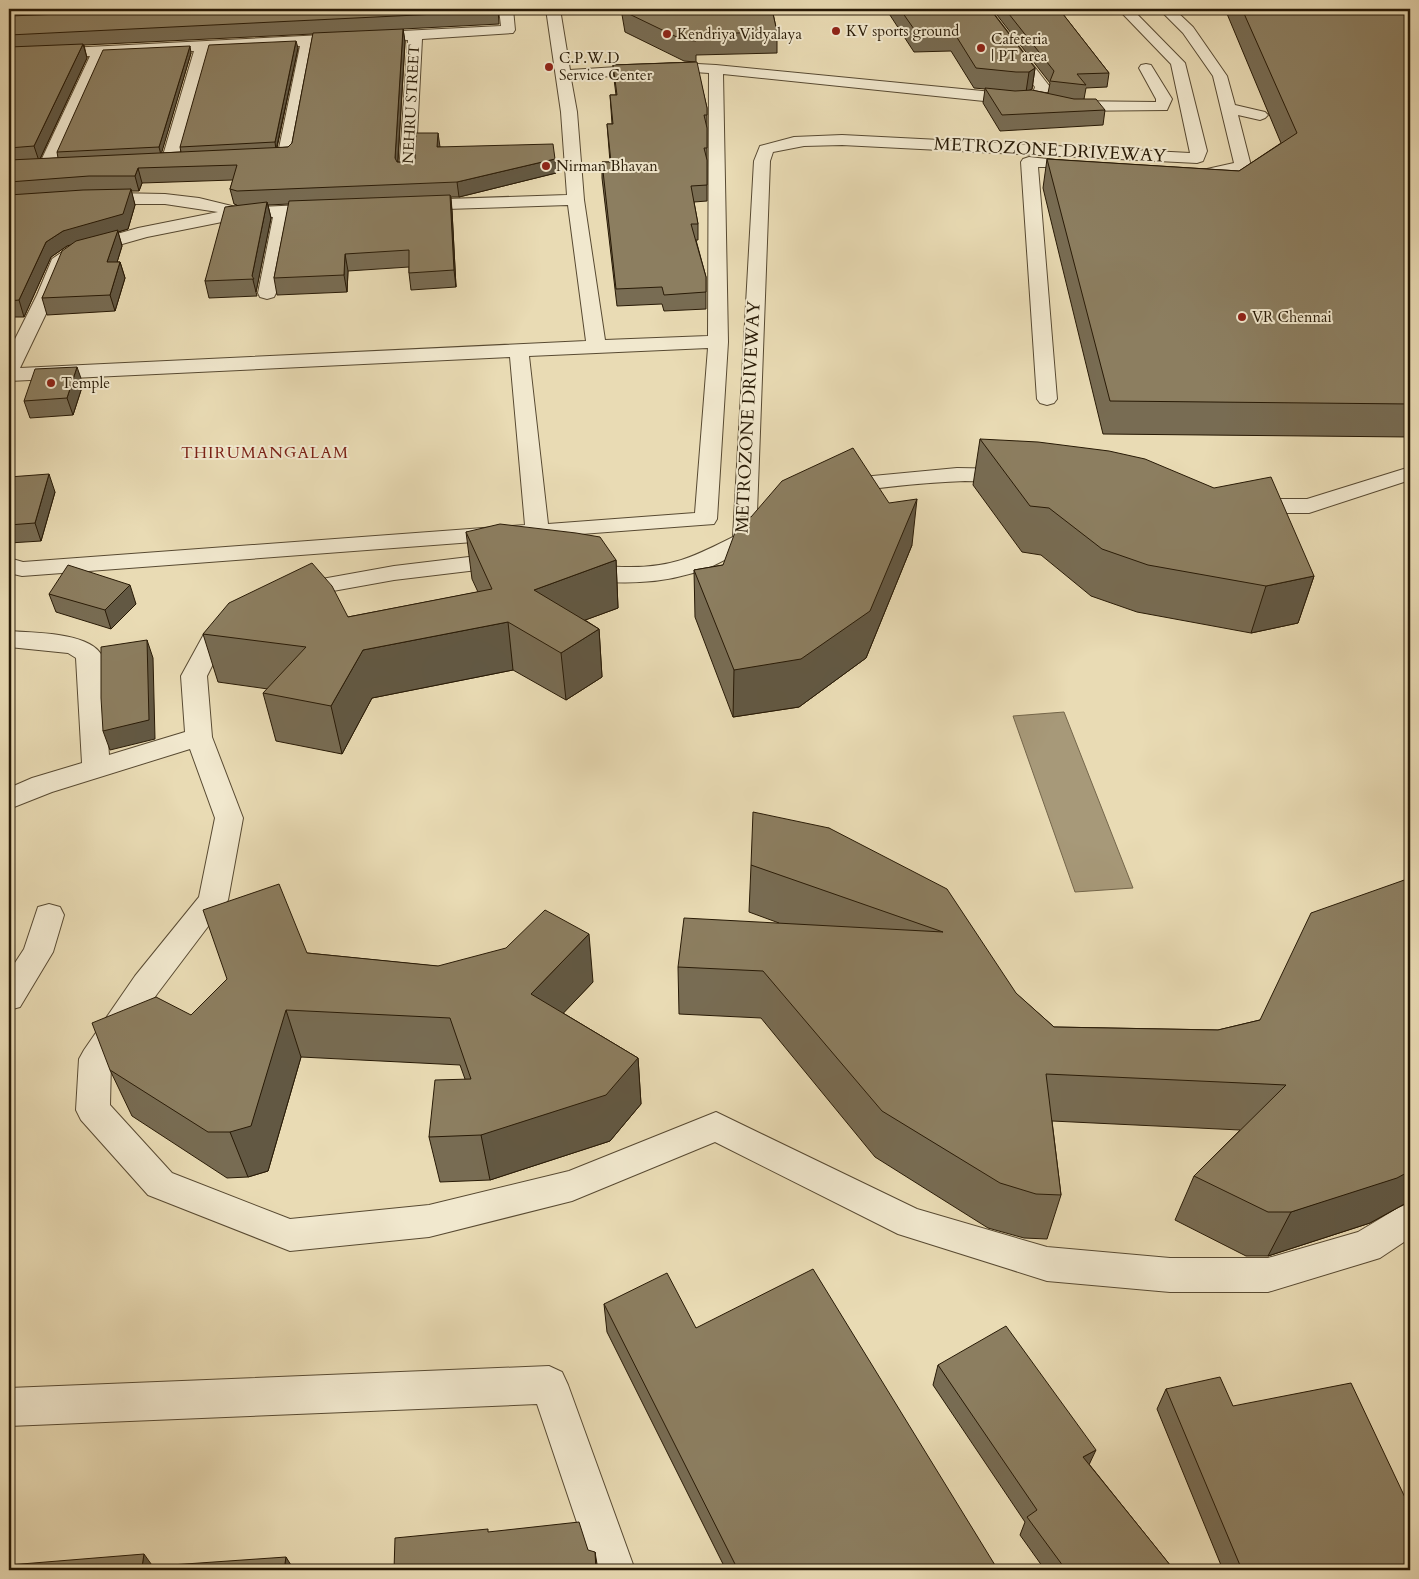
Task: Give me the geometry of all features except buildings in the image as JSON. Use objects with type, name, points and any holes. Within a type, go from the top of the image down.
[{"type":"street","points":[[9,55],[508,30],[506,9]]},
{"type":"street","points":[[553,9],[569,112],[576,200],[596,346]]},
{"type":"street","points":[[983,9],[1043,87],[1041,93],[1030,98]]},
{"type":"street","name":"METROZONE DRIVEWAY","points":[[559,568],[626,576],[662,572],[701,562],[744,540],[762,161],[766,149],[803,140],[842,140],[1197,158],[1199,151],[1178,63],[1125,9]]},
{"type":"street","points":[[1047,399],[1029,162],[1207,174],[1243,166],[1220,76],[1188,30],[1166,9]]},
{"type":"street","name":"NEHRU STREET","points":[[407,173],[415,35]]},
{"type":"street","points":[[242,159],[274,162],[308,41]]},
{"type":"street","points":[[168,162],[203,46]]},
{"type":"street","points":[[46,167],[99,51]]},
{"type":"street","points":[[563,75],[679,68],[716,69],[1013,99],[1030,98],[1072,107],[1162,107],[1164,99],[1146,68]]},
{"type":"street","points":[[9,565],[22,568],[706,519],[718,342],[716,69]]},
{"type":"street","points":[[1228,108],[1260,115]]},
{"type":"street","points":[[150,163],[187,162]]},
{"type":"street","points":[[27,168],[65,166]]},
{"type":"street","points":[[80,200],[159,198],[210,204],[242,213]]},
{"type":"street","points":[[400,206],[576,200]]},
{"type":"street","points":[[9,371],[46,295],[58,262],[74,252],[144,232],[242,213],[341,208]]},
{"type":"street","points":[[266,293],[283,211]]},
{"type":"street","points":[[9,375],[596,346],[718,342]]},
{"type":"street","points":[[519,351],[537,530]]},
{"type":"street","points":[[1222,506],[1309,506],[1410,473]]},
{"type":"street","points":[[816,494],[853,484],[936,476],[999,475],[1036,480]]},
{"type":"street","points":[[744,540],[764,526]]},
{"type":"street","points":[[521,564],[494,562],[394,573],[291,592],[261,605],[213,640],[194,676],[200,737],[229,818],[213,900],[146,985],[95,1059],[93,1110],[160,1184],[290,1235],[429,1221],[572,1186],[716,1126],[910,1223],[1047,1264],[1170,1275],[1268,1275],[1368,1246],[1410,1219]]},
{"type":"street","points":[[9,639],[74,646],[88,654],[96,768]]},
{"type":"street","points":[[9,799],[42,785],[200,737]]},
{"type":"street","points":[[9,998],[38,952],[49,915]]},
{"type":"street","points":[[9,1408],[549,1385],[614,1570]]},
{"type":"shaded area","points":[[1064,712],[1133,888],[1075,892],[1013,716]]},
{"type":"place","name":"KV sports ground","points":[[836,31]]},
{"type":"place","name":"Kendriya Vidyalaya","points":[[667,34]]},
{"type":"place","name":"Cafeteria | PT area","points":[[981,48]]},
{"type":"place","name":"C.P.W.D Service Center","points":[[549,67]]},
{"type":"place","name":"Nirman Bhavan","points":[[546,166]]},
{"type":"place","name":"VR Chennai","points":[[1242,317]]},
{"type":"place","name":"Temple","points":[[51,383]]},
{"type":"district","name":"THIRUMANGALAM","points":[[265,453]]}]
